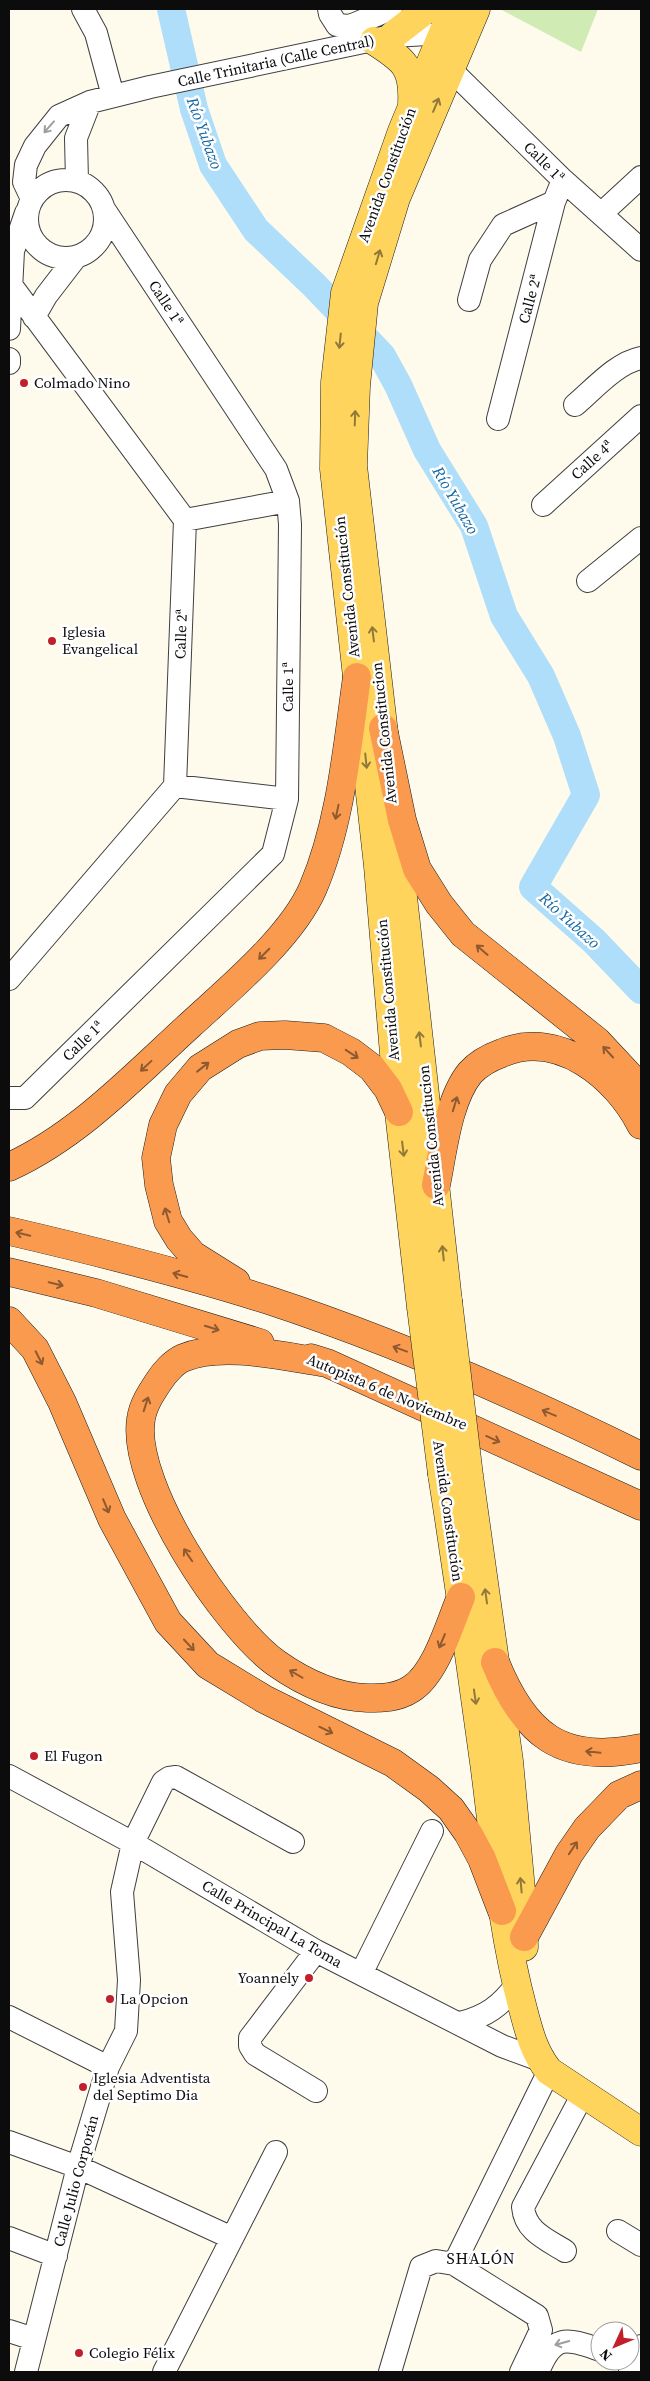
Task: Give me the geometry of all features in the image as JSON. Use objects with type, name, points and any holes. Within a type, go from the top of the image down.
[{"type":"highway","points":[[9,1167],[65,1135],[112,1097],[268,950],[295,918],[313,889],[337,814],[357,677]]},
{"type":"highway","points":[[383,728],[402,820],[417,869],[439,904],[463,934],[597,1041],[641,1088]]},
{"type":"highway","points":[[268,1300],[193,1255],[179,1239],[168,1221],[159,1185],[156,1158],[163,1125],[178,1094],[200,1068],[238,1044],[260,1036],[285,1035],[324,1038],[351,1052],[372,1068],[388,1089],[399,1112]]},
{"type":"highway","points":[[436,1185],[457,1096],[470,1073],[486,1059],[509,1050],[531,1046],[551,1047],[591,1066],[614,1088],[636,1115],[641,1125]]},
{"type":"highway","points":[[9,1231],[156,1268],[268,1300],[408,1352],[588,1430],[641,1456]]},
{"type":"highway","name":"Autopista 6 de Noviembre","points":[[9,1272],[96,1293],[327,1363],[638,1506]]},
{"type":"highway","points":[[9,1320],[34,1349],[62,1402],[112,1519],[168,1622],[208,1665],[264,1699],[393,1763],[429,1789],[451,1810],[468,1833],[482,1859],[502,1911]]},
{"type":"highway","points":[[327,1363],[243,1350],[208,1353],[183,1358],[164,1374],[149,1396],[141,1420],[142,1446],[146,1470],[178,1540],[220,1602],[254,1643],[276,1663],[299,1676],[326,1691],[350,1697],[386,1698],[400,1695],[423,1680],[432,1666],[461,1596]]},
{"type":"highway","points":[[588,1430],[641,1435]]},
{"type":"highway","points":[[495,1662],[508,1692],[524,1717],[542,1735],[564,1747],[593,1752],[617,1753],[641,1748]]},
{"type":"highway","points":[[524,1937],[569,1854],[587,1828],[620,1795],[641,1785]]},
{"type":"main road","points":[[412,105],[413,88],[408,68],[378,40],[451,10]]},
{"type":"main road","name":"Avenida Constitucion","points":[[451,10],[450,52],[396,198],[355,298],[356,386],[344,468],[383,728],[448,1302],[470,1476]]},
{"type":"main road","name":"Avenida Constitución","points":[[355,298],[412,105],[450,52]]},
{"type":"main road","name":"Avenida Constitución","points":[[344,468],[357,677],[378,866],[399,1112],[442,1474],[461,1596],[502,1911],[516,1985],[533,2044],[545,2065]]},
{"type":"main road","name":"Avenida Constitución","points":[[470,1476],[509,1761],[524,1937],[523,1963],[516,1985]]},
{"type":"main road","points":[[545,2065],[583,2094],[641,2132]]},
{"type":"street","points":[[83,9],[96,33],[113,96]]},
{"type":"street","points":[[329,9],[337,25],[350,26],[391,9]]},
{"type":"street","name":"Calle Trinitaria (Calle Central)","points":[[29,205],[24,182],[26,165],[34,146],[58,116],[90,102],[150,86],[378,40],[428,34],[450,52]]},
{"type":"street","name":"Calle 1ª","points":[[450,52],[562,180],[602,213],[641,250]]},
{"type":"street","points":[[77,181],[76,138],[90,102]]},
{"type":"street","points":[[602,213],[641,177]]},
{"type":"street","points":[[9,329],[13,251],[29,205],[43,186],[60,180],[77,181],[89,187],[98,197],[104,209],[105,224],[100,239],[90,250],[76,257],[60,258],[46,253],[34,242],[27,228],[29,205]]},
{"type":"street","name":"Calle 2ª","points":[[498,419],[554,202],[562,180]]},
{"type":"street","points":[[469,300],[480,260],[503,225],[554,202]]},
{"type":"street","name":"Calle 1ª","points":[[9,1098],[25,1098],[273,854],[287,799],[290,524],[288,501],[276,469],[104,209]]},
{"type":"street","points":[[34,317],[76,257]]},
{"type":"street","points":[[10,285],[185,520],[288,501]]},
{"type":"street","points":[[575,405],[630,360],[641,358]]},
{"type":"street","name":"Calle 4ª","points":[[543,505],[641,416]]},
{"type":"street","name":"Calle 2ª","points":[[175,786],[185,520]]},
{"type":"street","points":[[588,581],[641,538]]},
{"type":"street","points":[[9,979],[175,786],[287,799]]},
{"type":"street","name":"Calle Principal La Toma","points":[[9,1776],[132,1843],[316,1951],[502,2046],[545,2065]]},
{"type":"street","name":"Calle Julio Corporán","points":[[26,2372],[78,2167],[108,2067],[126,2031],[129,1980],[122,1892],[132,1843],[163,1782],[168,1778],[176,1777],[292,1842]]},
{"type":"street","points":[[361,1974],[432,1831]]},
{"type":"street","points":[[316,1951],[250,2038],[250,2046],[255,2054],[316,2091]]},
{"type":"street","points":[[460,2023],[476,2019],[490,2012],[504,2001],[516,1985]]},
{"type":"street","points":[[9,2017],[108,2067]]},
{"type":"street","points":[[454,2264],[545,2065]]},
{"type":"street","points":[[565,2250],[535,2233],[524,2218],[523,2207],[583,2094]]},
{"type":"street","points":[[9,2142],[78,2167],[232,2238]]},
{"type":"street","points":[[164,2372],[276,2152]]},
{"type":"street","points":[[618,2231],[641,2245]]},
{"type":"street","points":[[9,2238],[56,2256]]},
{"type":"street","points":[[390,2372],[421,2266],[436,2261],[454,2264],[537,2316],[540,2330],[521,2372]]},
{"type":"street","points":[[9,2331],[34,2339]]},
{"type":"street","points":[[538,2372],[548,2350],[564,2340],[576,2341],[590,2346]]},
{"type":"green space","points":[[500,9],[598,9],[581,52]]},
{"type":"waterway","name":"Río Yubazo","points":[[171,9],[194,109],[213,165],[256,230],[314,285],[382,356],[398,385],[427,450],[474,526],[504,616],[541,676],[567,736],[586,795],[533,887],[594,941],[641,990]]},
{"type":"place","name":"Colmado Nino","points":[[24,383]]},
{"type":"place","name":"Iglesia Evangelical","points":[[52,641]]},
{"type":"place","name":"El Fugon","points":[[34,1756]]},
{"type":"place","name":"Yoannely","points":[[309,1978]]},
{"type":"place","name":"La Opcion","points":[[110,1999]]},
{"type":"place","name":"Iglesia Adventista del Septimo Dia","points":[[83,2087]]},
{"type":"place","name":"Colegio Félix","points":[[79,2353]]},
{"type":"district","name":"SHALÓN","points":[[481,2258]]}]
